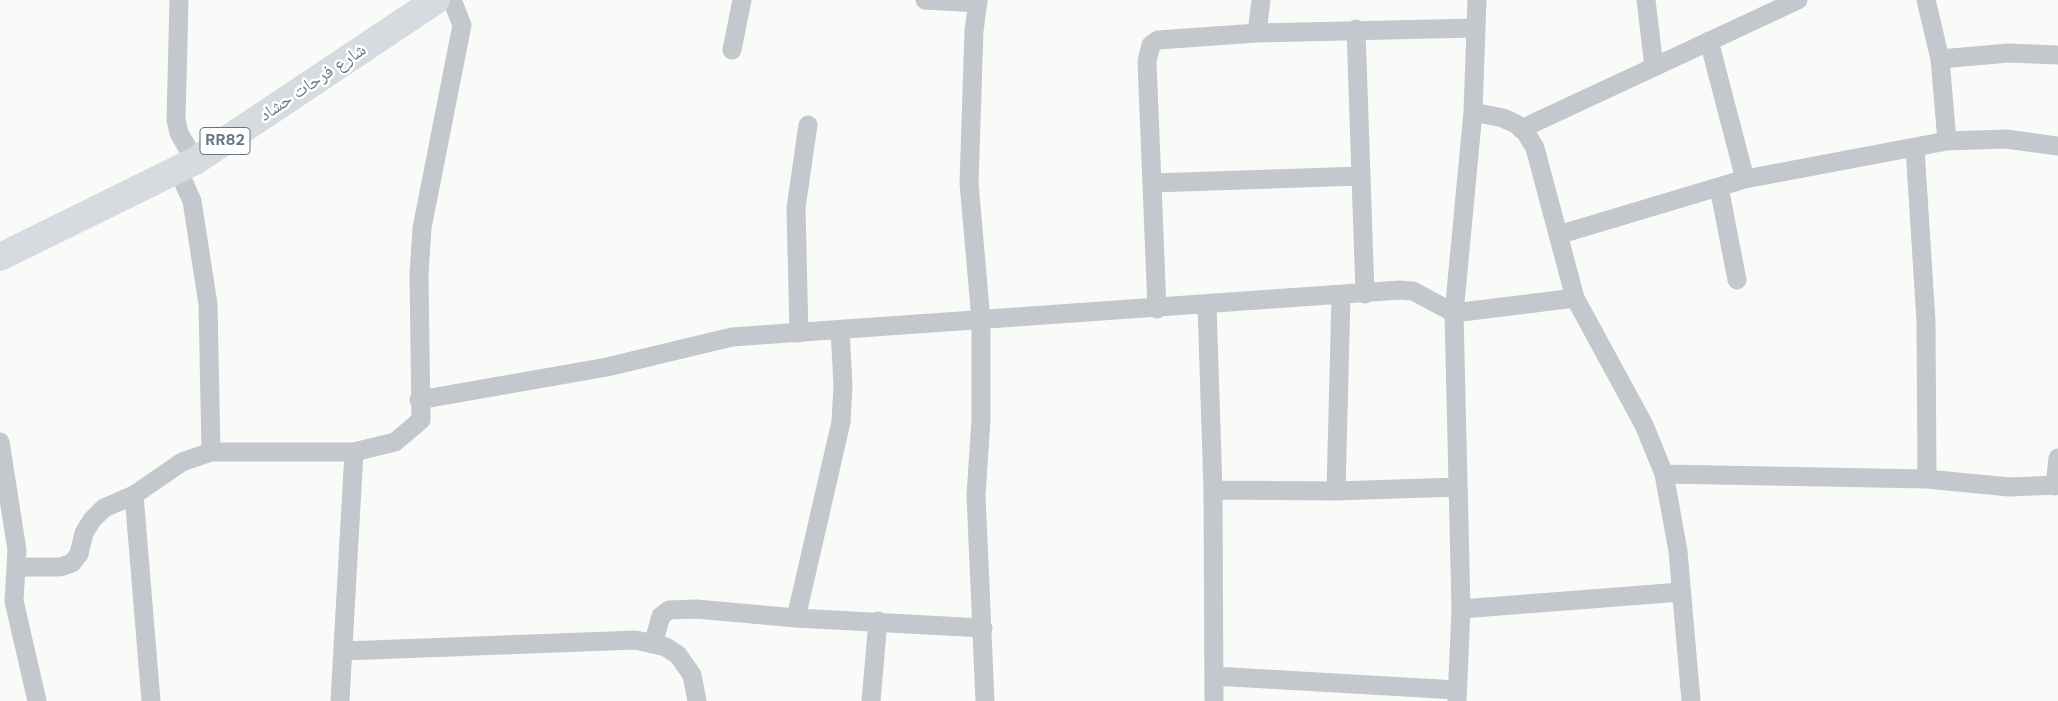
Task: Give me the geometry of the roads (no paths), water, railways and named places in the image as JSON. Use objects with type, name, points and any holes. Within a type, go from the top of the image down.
[{"type":"main road","name":"شارع فرحات حشاد","points":[[0,257],[186,165],[436,0]]},
{"type":"street","points":[[179,0],[176,120],[186,165],[208,304],[211,452]]},
{"type":"street","points":[[11,572],[60,567],[72,563],[79,554],[84,533],[92,520],[104,508],[134,495],[182,462],[211,452],[354,452],[395,442],[420,420],[419,274],[422,228],[462,25],[452,0]]},
{"type":"street","points":[[732,50],[742,0]]},
{"type":"street","points":[[925,0],[978,2],[974,31],[968,182],[982,320],[981,420],[976,495],[985,701]]},
{"type":"street","points":[[1257,33],[1261,0]]},
{"type":"street","points":[[1214,676],[1457,696],[1461,609],[1454,313],[1473,112],[1477,0]]},
{"type":"street","points":[[1646,0],[1654,66]]},
{"type":"street","points":[[1521,129],[1798,0]]},
{"type":"street","points":[[1926,0],[1940,59],[1946,141]]},
{"type":"street","points":[[1157,309],[1147,61],[1152,45],[1158,40],[1257,33],[1356,29],[1476,28]]},
{"type":"street","points":[[1356,29],[1365,294]]},
{"type":"street","points":[[1709,41],[1746,179]]},
{"type":"street","points":[[1940,59],[2009,53],[2058,55]]},
{"type":"street","points":[[1473,112],[1503,118],[1521,129],[1535,148],[1575,298],[1644,425],[1664,474],[1678,551],[1680,592],[1691,701]]},
{"type":"street","points":[[799,333],[796,208],[808,125]]},
{"type":"street","points":[[1558,235],[1746,179],[1946,141],[2006,139],[2058,146]]},
{"type":"street","points":[[1915,148],[1926,321],[1927,479]]},
{"type":"street","points":[[1152,184],[1361,176]]},
{"type":"street","points":[[1719,187],[1737,280]]},
{"type":"street","points":[[419,400],[606,367],[732,337],[1157,309],[1400,290],[1413,291],[1454,313],[1575,298]]},
{"type":"street","points":[[1336,491],[1341,296]]},
{"type":"street","points":[[1206,305],[1213,490],[1214,701]]},
{"type":"street","points":[[796,618],[841,422],[843,385],[840,330]]},
{"type":"street","points":[[0,442],[18,550],[11,572],[14,601],[37,701]]},
{"type":"street","points":[[340,701],[354,452]]},
{"type":"street","points":[[1664,474],[1927,479],[2009,487],[2057,486],[2058,458]]},
{"type":"street","points":[[1213,490],[1336,491],[1458,487]]},
{"type":"street","points":[[134,495],[151,701]]},
{"type":"street","points":[[1461,609],[1680,592]]},
{"type":"street","points":[[653,644],[661,616],[669,610],[696,609],[796,618],[983,628]]},
{"type":"street","points":[[872,701],[878,621]]},
{"type":"street","points":[[344,651],[636,640],[666,646],[678,655],[692,675],[697,701]]}]
